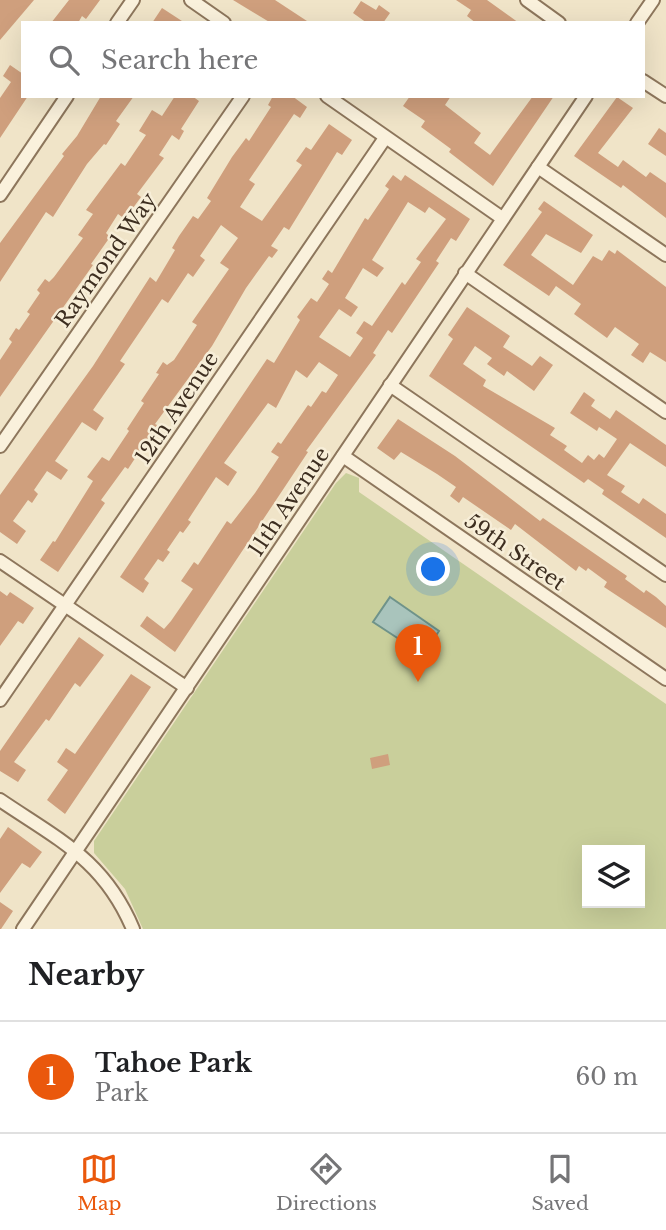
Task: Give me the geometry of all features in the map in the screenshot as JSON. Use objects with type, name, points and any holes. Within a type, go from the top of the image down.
[{"type":"street","points":[[118,21],[133,0]]},
{"type":"street","points":[[191,0],[221,21]]},
{"type":"street","points":[[527,0],[556,21]]},
{"type":"street","points":[[638,21],[653,0]]},
{"type":"street","points":[[645,82],[666,96]]},
{"type":"street","points":[[0,195],[66,98]]},
{"type":"street","name":"Raymond Way","points":[[0,446],[242,98]]},
{"type":"street","points":[[330,98],[502,218]]},
{"type":"street","name":"11th Avenue","points":[[23,929],[585,98]]},
{"type":"street","name":"12th Avenue","points":[[0,700],[385,138]]},
{"type":"street","points":[[538,167],[666,255]]},
{"type":"street","points":[[465,273],[666,412]]},
{"type":"street","points":[[390,385],[666,575]]},
{"type":"street","name":"59th Street","points":[[343,456],[666,679]]},
{"type":"street","points":[[0,561],[187,688]]},
{"type":"street","points":[[0,800],[76,851],[109,882],[133,929]]},
{"type":"green space","points":[[346,473],[359,478],[359,492],[666,704],[666,929],[143,929],[125,889],[94,853],[94,841],[336,483]]},
{"type":"water","points":[[390,597],[439,631],[415,666],[398,655],[405,643],[373,622]]},
{"type":"building","points":[[0,0],[34,0],[0,40]]},
{"type":"building","points":[[69,0],[100,0],[86,19],[82,16],[79,21],[53,21]]},
{"type":"building","points":[[233,0],[275,0],[307,21],[268,21]]},
{"type":"building","points":[[456,0],[487,0],[516,21],[473,21],[467,16],[471,10]]},
{"type":"building","points":[[361,1],[376,10],[379,5],[390,13],[384,21],[364,21],[353,13]]},
{"type":"building","points":[[162,8],[182,21],[153,21]]},
{"type":"building","points":[[10,65],[21,73],[21,98],[27,98],[0,138],[0,98],[11,82],[3,76]]},
{"type":"building","points":[[100,98],[133,98],[116,121],[120,124],[106,145],[104,144],[87,164],[53,217],[46,212],[0,282],[0,243],[77,136]]},
{"type":"building","points":[[174,98],[195,98],[199,101],[181,129],[184,131],[179,140],[172,135],[159,155],[164,158],[137,194],[141,197],[125,219],[118,214],[106,233],[110,237],[91,264],[93,265],[0,397],[0,360],[12,342],[9,339],[16,328],[19,330],[30,314],[27,312],[40,293],[37,290],[45,279],[49,282],[54,277],[83,238],[78,235],[93,214],[86,210],[121,163],[125,166],[146,135],[139,131],[152,110],[162,116]]},
{"type":"building","points":[[272,98],[295,98],[307,107],[300,118],[294,114],[249,180],[255,184],[240,207],[262,221],[302,165],[296,161],[306,147],[311,150],[329,124],[352,140],[342,155],[337,152],[289,230],[284,227],[271,246],[278,250],[272,258],[269,256],[246,288],[212,346],[155,424],[157,425],[128,469],[125,467],[101,500],[105,503],[58,572],[40,560],[53,541],[55,542],[93,481],[87,477],[102,457],[109,461],[129,431],[127,429],[144,403],[141,401],[159,374],[156,373],[163,362],[167,365],[174,360],[197,325],[192,322],[229,269],[220,263],[238,238],[221,225],[200,256],[205,260],[193,277],[188,273],[168,303],[162,299],[120,361],[125,364],[93,410],[104,418],[96,431],[82,422],[55,461],[68,470],[61,480],[47,471],[34,490],[38,494],[32,503],[28,500],[13,521],[26,531],[17,544],[0,532],[0,495],[93,366],[150,277],[156,282],[175,250],[172,248],[179,236],[193,216],[198,219],[211,201],[207,198],[246,138],[249,141],[271,107],[268,105]]},
{"type":"building","points":[[409,98],[450,98],[445,105],[481,133],[474,143],[490,155],[532,98],[553,98],[493,186],[449,152],[451,149],[421,127],[425,121],[403,106]]},
{"type":"building","points":[[618,98],[633,108],[598,153],[618,167],[623,160],[646,177],[650,172],[666,183],[666,218],[623,185],[621,188],[574,156]]},
{"type":"building","points":[[659,128],[666,133],[666,156],[648,144]]},
{"type":"building","points":[[393,175],[401,181],[405,175],[470,219],[456,241],[451,238],[436,261],[439,263],[392,333],[388,330],[373,353],[376,355],[306,451],[308,452],[175,652],[140,626],[147,616],[164,629],[171,621],[193,589],[181,581],[194,562],[198,565],[227,521],[231,524],[255,493],[279,457],[271,452],[278,442],[281,444],[308,405],[311,407],[322,391],[326,393],[338,375],[319,362],[307,378],[296,370],[276,408],[268,403],[224,463],[237,472],[228,486],[216,477],[188,520],[191,522],[183,533],[180,531],[167,550],[170,552],[163,562],[158,559],[144,579],[149,583],[143,593],[120,577],[267,359],[274,363],[300,320],[297,317],[311,298],[317,302],[329,284],[322,279],[328,270],[332,273],[365,218],[368,220],[389,189],[385,186]],"holes":[[[408,202],[425,213],[429,207],[446,219],[416,259],[421,262],[405,285],[402,282],[372,326],[364,321],[356,333],[363,338],[350,357],[319,337],[339,309],[351,317],[358,307],[345,298],[363,268],[377,277],[384,268],[372,260]]]},
{"type":"building","points":[[544,201],[593,235],[581,253],[546,234],[531,255],[573,285],[593,256],[602,261],[609,250],[615,254],[617,250],[666,287],[666,362],[650,352],[643,363],[631,355],[639,344],[615,327],[607,338],[574,314],[581,304],[556,286],[549,296],[503,265],[542,212],[538,209]]},
{"type":"building","points":[[467,307],[510,336],[503,347],[532,366],[540,356],[553,365],[534,391],[507,371],[504,376],[487,364],[492,358],[475,346],[463,364],[486,380],[483,386],[555,428],[550,435],[567,446],[564,450],[582,463],[588,455],[594,460],[599,454],[604,458],[617,439],[599,427],[597,431],[570,413],[584,392],[595,400],[591,406],[610,419],[616,410],[666,445],[666,467],[630,443],[607,475],[625,486],[621,492],[639,504],[643,498],[666,514],[666,538],[602,494],[604,490],[588,479],[584,483],[429,376],[453,339],[448,335]]},
{"type":"building","points":[[398,419],[455,456],[540,521],[543,518],[627,576],[625,579],[644,593],[646,590],[656,597],[666,606],[666,628],[604,587],[607,582],[588,568],[586,571],[579,566],[576,571],[515,524],[511,530],[463,497],[459,503],[450,496],[456,487],[437,474],[401,452],[394,460],[377,448]]},
{"type":"building","points":[[0,591],[7,596],[10,592],[34,608],[23,624],[18,621],[0,646]]},
{"type":"building","points":[[79,637],[104,655],[80,687],[75,683],[49,721],[46,719],[14,762],[26,770],[18,782],[0,771],[0,751]]},
{"type":"building","points":[[131,674],[151,687],[65,814],[47,800],[68,770],[57,762],[66,748],[75,754]]},
{"type":"building","points":[[388,754],[390,765],[372,769],[370,758]]},
{"type":"building","points":[[8,827],[42,852],[30,868],[22,863],[0,893],[0,839]]},
{"type":"building","points":[[0,902],[13,911],[1,929],[0,929]]},
{"type":"place","name":"Tahoe Park","points":[[418,682]]}]
